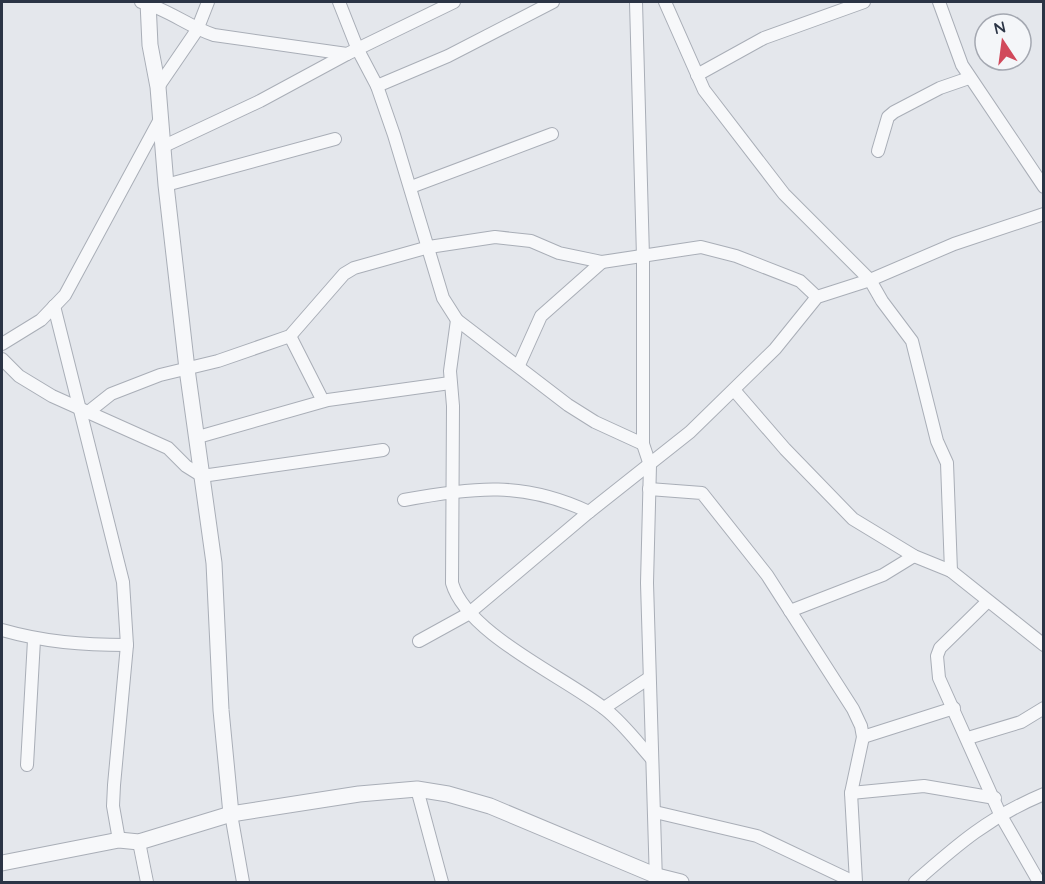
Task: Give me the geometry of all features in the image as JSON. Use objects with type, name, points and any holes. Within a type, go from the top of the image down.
[{"type":"street","points":[[243,882],[231,814],[220,710],[214,563],[187,369],[159,121],[158,87],[150,45],[146,2],[184,19],[197,30],[245,41],[352,52]]},
{"type":"street","points":[[158,87],[197,30],[208,2]]},
{"type":"street","points":[[339,2],[352,52],[377,86],[411,187],[443,298],[457,320],[584,416],[643,444]]},
{"type":"street","points":[[162,147],[260,101],[352,52],[454,2]]},
{"type":"street","points":[[377,86],[448,56],[553,2]]},
{"type":"street","points":[[638,2],[643,256],[643,444],[650,465],[649,678],[656,879]]},
{"type":"street","points":[[665,2],[704,90],[784,194],[870,280],[882,301],[912,341],[937,441],[947,463],[951,571]]},
{"type":"street","points":[[697,75],[764,38],[864,2]]},
{"type":"street","points":[[939,2],[969,78],[1044,187]]},
{"type":"street","points":[[878,151],[888,117],[894,112],[940,88],[969,78]]},
{"type":"street","points":[[2,344],[40,320],[65,295],[159,121]]},
{"type":"street","points":[[411,187],[552,134]]},
{"type":"street","points":[[166,184],[334,139]]},
{"type":"street","points":[[419,641],[468,614],[589,512],[650,465],[734,390],[791,331],[817,297],[870,280],[954,244],[1044,214]]},
{"type":"street","points":[[84,412],[111,394],[160,375],[266,346],[290,336],[344,274],[354,268],[429,247],[482,238],[523,239],[559,253],[602,262],[701,247],[736,256],[800,281],[817,297]]},
{"type":"street","points":[[519,365],[541,316],[602,262]]},
{"type":"street","points":[[54,306],[84,412],[123,582],[127,645],[113,806],[119,840]]},
{"type":"street","points":[[457,320],[451,353],[450,383],[453,406],[452,583],[459,603],[468,614],[507,643],[604,708],[652,759]]},
{"type":"street","points":[[290,336],[323,401]]},
{"type":"street","points":[[2,359],[19,376],[84,412],[168,448],[186,466],[202,476],[382,450]]},
{"type":"street","points":[[198,437],[323,401],[450,383]]},
{"type":"street","points":[[734,390],[785,449],[853,519],[914,556],[951,571],[987,602],[1044,645]]},
{"type":"street","points":[[404,500],[482,488],[524,490],[549,496],[589,512]]},
{"type":"street","points":[[649,489],[702,493],[767,575],[854,709],[863,737],[851,793],[855,882],[757,836],[655,812]]},
{"type":"street","points":[[790,611],[883,575],[914,556]]},
{"type":"street","points":[[987,602],[940,648],[937,656],[939,678],[995,798],[1000,814],[1039,882]]},
{"type":"street","points":[[2,630],[34,640],[59,644],[127,645]]},
{"type":"street","points":[[27,765],[34,640]]},
{"type":"street","points":[[604,708],[649,678]]},
{"type":"street","points":[[863,737],[954,708]]},
{"type":"street","points":[[968,738],[1021,722],[1044,708]]},
{"type":"street","points":[[851,793],[924,786],[995,798]]},
{"type":"street","points":[[417,789],[442,882]]},
{"type":"street","points":[[2,863],[119,840],[140,842],[231,814],[359,794],[417,789],[448,794],[490,806],[656,879],[681,882]]},
{"type":"street","points":[[915,882],[977,829],[1000,814],[1044,794]]},
{"type":"street","points":[[140,842],[147,882]]}]
